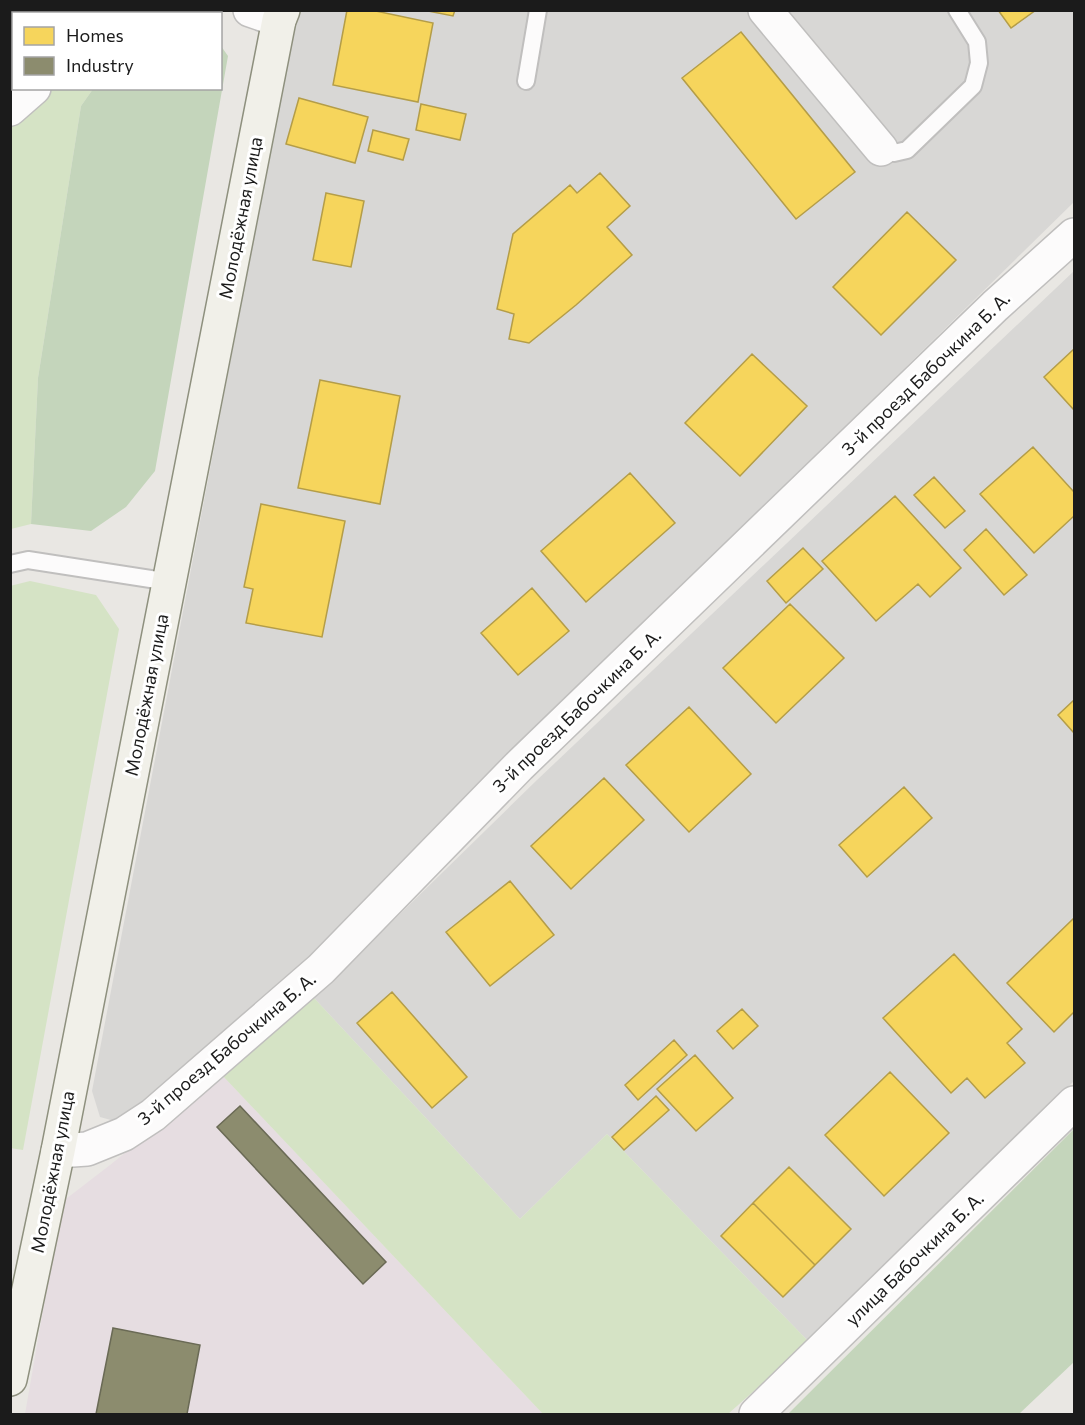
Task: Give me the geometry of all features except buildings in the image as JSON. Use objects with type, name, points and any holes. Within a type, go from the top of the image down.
[{"type":"street","points":[[765,10],[881,149]]},
{"type":"street","name":"Молодёжная улица","points":[[10,1379],[58,1151],[170,582],[271,14]]},
{"type":"street","points":[[10,109],[32,90]]},
{"type":"street","name":"3-й проезд Бабочкина Б. А.","points":[[58,1151],[87,1149],[124,1134],[153,1115],[321,969],[519,766],[995,306],[1074,235]]},
{"type":"street","name":"улица Бабочкина Б. А.","points":[[756,1414],[1074,1104]]},
{"type":"lane","points":[[526,81],[538,10]]},
{"type":"lane","points":[[881,149],[894,153],[907,150],[973,86],[979,63],[977,42],[957,10]]},
{"type":"lane","points":[[10,564],[28,560],[170,582]]},
{"type":"shaded area","points":[[297,11],[1074,11],[1074,202],[511,754],[303,963],[148,1102],[118,1122],[100,1117],[92,1091]]},
{"type":"shaded area","points":[[1074,271],[1074,1081],[809,1342],[607,1134],[520,1219],[314,998],[537,780]]},
{"type":"shaded area","points":[[222,1075],[543,1414],[25,1414],[62,1202]]},
{"type":"green space","points":[[11,11],[144,11],[12,12],[12,90],[92,90],[81,106],[38,378],[31,524],[11,529]]},
{"type":"green space","points":[[222,47],[228,56],[155,471],[126,507],[91,531],[31,524],[38,378],[81,106],[92,90],[222,90]]},
{"type":"green space","points":[[30,581],[96,595],[119,629],[23,1150],[10,1148],[10,586]]},
{"type":"green space","points":[[314,998],[520,1219],[607,1134],[809,1342],[728,1414],[543,1414],[222,1075]]},
{"type":"green space","points":[[1074,1129],[1074,1362],[1019,1414],[788,1414]]}]
